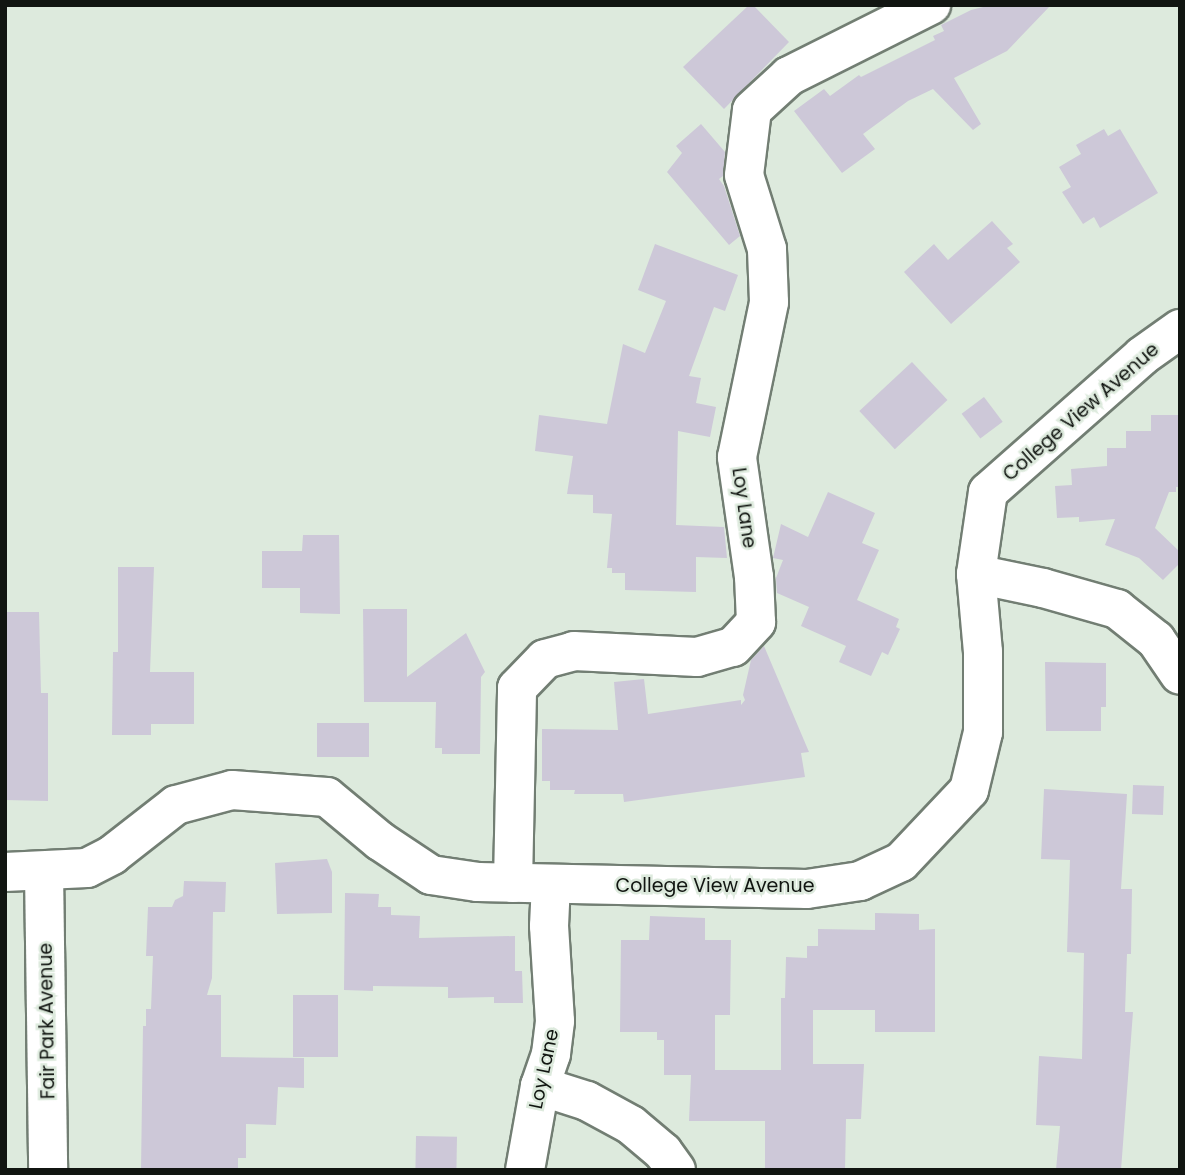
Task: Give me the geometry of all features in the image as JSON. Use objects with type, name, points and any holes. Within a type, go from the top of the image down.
[{"type":"street","name":"Loy Lane","points":[[513,883],[517,688],[545,659],[573,651],[697,657],[733,648],[755,622],[754,577],[737,457],[769,302],[767,249],[744,175],[751,110],[789,76],[931,5]]},
{"type":"street","name":"College View Avenue","points":[[5,872],[87,868],[112,855],[176,805],[232,790],[327,797],[380,841],[430,875],[513,883],[807,889],[860,881],[901,862],[969,790],[984,732],[983,652],[976,574],[988,492],[1142,356],[1180,329]]},
{"type":"street","points":[[976,574],[1043,588],[1117,609],[1156,640],[1180,675]]},
{"type":"street","name":"Fair Park Avenue","points":[[44,872],[48,1170]]},
{"type":"street","name":"Loy Lane","points":[[524,1170],[541,1086],[551,1054],[555,1021],[549,926],[551,884]]},
{"type":"street","points":[[541,1086],[587,1101],[631,1125],[663,1152],[676,1170]]},
{"type":"building","points":[[749,5],[753,5],[789,42],[724,109],[683,67]]},
{"type":"building","points":[[991,5],[1051,5],[1007,51],[954,78],[981,124],[973,130],[933,89],[908,101],[863,134],[875,149],[842,173],[794,111],[824,89],[830,96],[859,75],[861,77],[935,40],[933,36],[944,31],[941,25],[971,10]]},
{"type":"building","points":[[701,124],[725,152],[723,176],[719,179],[724,186],[740,236],[729,245],[667,172],[682,153],[676,146]]},
{"type":"building","points":[[1104,129],[1108,136],[1120,129],[1158,193],[1100,228],[1094,217],[1083,224],[1062,192],[1071,187],[1059,167],[1081,154],[1076,145]]},
{"type":"building","points":[[992,221],[1013,244],[1007,248],[1020,262],[951,324],[904,272],[934,244],[948,260]]},
{"type":"building","points":[[655,244],[738,275],[725,311],[714,307],[689,376],[701,378],[696,403],[716,407],[710,437],[678,431],[676,525],[724,527],[727,558],[696,557],[696,592],[625,590],[625,573],[612,573],[612,568],[607,568],[612,514],[593,513],[593,495],[567,494],[573,456],[535,451],[539,415],[607,424],[623,344],[645,353],[666,301],[638,290]]},
{"type":"building","points":[[912,362],[947,400],[895,449],[859,411]]},
{"type":"building","points":[[984,397],[1003,422],[980,439],[962,414]]},
{"type":"building","points":[[1151,415],[1180,415],[1180,487],[1176,487],[1176,492],[1169,492],[1155,528],[1180,552],[1180,563],[1163,580],[1139,558],[1105,545],[1115,519],[1079,522],[1079,517],[1057,518],[1055,486],[1072,485],[1071,469],[1107,466],[1107,448],[1126,448],[1126,431],[1151,431]]},
{"type":"building","points":[[828,492],[875,513],[862,543],[879,550],[857,600],[899,619],[896,627],[900,629],[888,655],[882,652],[871,676],[839,662],[846,646],[801,626],[809,607],[777,593],[776,578],[783,560],[773,558],[781,524],[808,537]]},
{"type":"building","points":[[303,535],[339,535],[340,614],[300,613],[300,588],[262,588],[262,551],[302,551]]},
{"type":"building","points":[[118,567],[154,567],[150,672],[194,672],[194,724],[151,724],[151,735],[112,735],[113,652],[118,652]]},
{"type":"building","points":[[363,609],[407,609],[407,677],[466,633],[485,672],[481,677],[480,754],[442,754],[442,748],[435,748],[436,702],[364,702]]},
{"type":"building","points":[[5,612],[39,612],[41,693],[48,693],[48,801],[5,800]]},
{"type":"building","points":[[764,646],[809,752],[801,753],[805,777],[624,802],[623,794],[574,794],[575,790],[550,790],[550,781],[542,781],[542,729],[618,730],[614,682],[644,679],[648,714],[741,700],[741,705],[745,700],[743,695],[751,660]]},
{"type":"building","points":[[1045,662],[1106,663],[1106,707],[1101,707],[1101,731],[1046,731]]},
{"type":"building","points":[[317,723],[369,723],[369,757],[317,757]]},
{"type":"building","points":[[1133,785],[1164,786],[1163,815],[1132,814]]},
{"type":"building","points":[[1044,789],[1127,794],[1121,889],[1132,889],[1131,954],[1127,954],[1125,1012],[1133,1012],[1121,1170],[1056,1170],[1060,1126],[1036,1125],[1039,1056],[1082,1059],[1084,953],[1067,952],[1070,860],[1041,859]]},
{"type":"building","points":[[327,859],[332,872],[332,913],[277,914],[275,863]]},
{"type":"building","points":[[184,881],[226,882],[225,912],[213,912],[212,978],[207,995],[221,995],[221,1057],[304,1058],[304,1088],[278,1087],[276,1125],[246,1124],[246,1158],[238,1158],[238,1170],[141,1170],[143,1026],[146,1026],[146,1009],[151,1009],[153,956],[146,956],[148,907],[172,907],[175,900],[183,896]]},
{"type":"building","points":[[345,893],[379,894],[378,907],[391,907],[391,915],[420,916],[419,938],[515,936],[515,971],[522,971],[523,1003],[494,1003],[494,997],[448,998],[448,987],[373,986],[373,991],[344,990]]},
{"type":"building","points":[[875,913],[919,914],[919,930],[935,929],[935,1032],[875,1032],[875,1010],[813,1010],[813,1064],[864,1064],[861,1119],[846,1119],[845,1170],[765,1170],[765,1121],[689,1121],[691,1075],[664,1075],[664,1040],[657,1040],[657,1032],[620,1032],[621,940],[649,940],[650,916],[705,918],[705,940],[731,940],[730,1015],[715,1015],[715,1070],[781,1070],[781,998],[785,998],[786,957],[807,958],[807,946],[818,946],[818,929],[875,930]]},
{"type":"building","points":[[293,995],[338,995],[338,1057],[293,1057]]},
{"type":"building","points":[[416,1136],[457,1137],[456,1170],[415,1170]]}]
